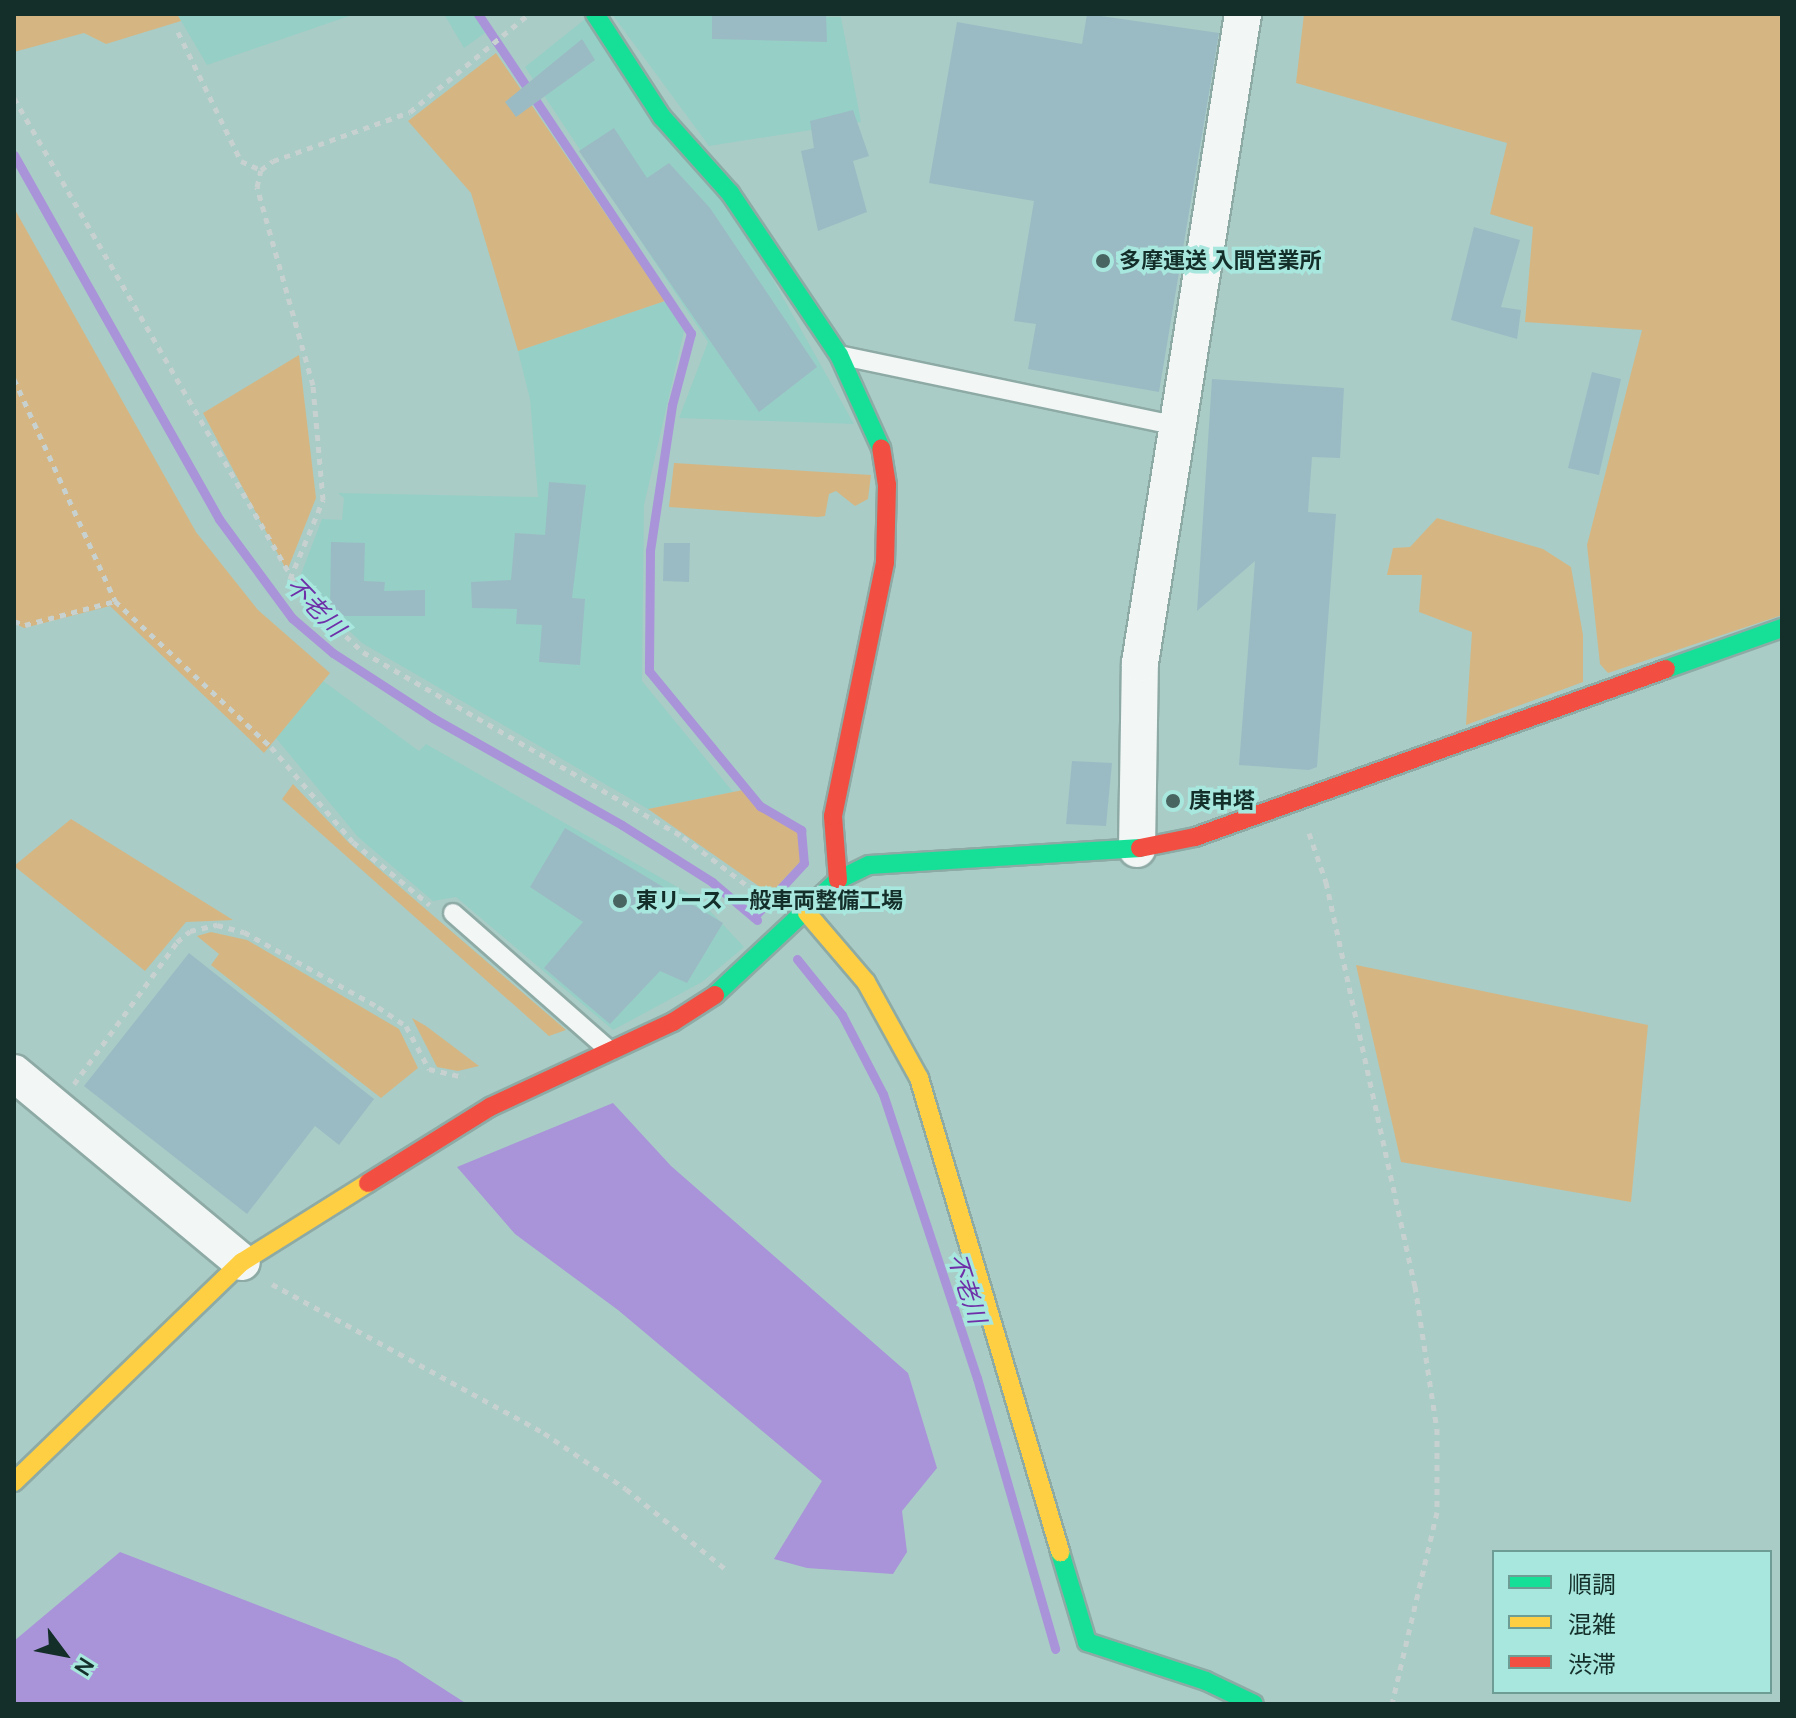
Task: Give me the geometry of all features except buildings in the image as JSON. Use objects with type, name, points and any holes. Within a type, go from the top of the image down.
[{"type":"street","points":[[595,14],[662,117],[730,193],[839,355],[880,444],[887,528],[833,816],[838,880]]},
{"type":"street","points":[[1137,849],[1140,663],[1243,14]]},
{"type":"street","points":[[14,1482],[242,1262],[490,1107],[610,1051],[723,990],[807,913],[838,880],[869,865],[901,860],[1137,849],[1195,837],[1782,628]]},
{"type":"street","points":[[807,913],[866,982],[919,1078],[1087,1642],[1206,1681],[1254,1704]]},
{"type":"street","points":[[14,1073],[242,1262]]},
{"type":"lane","points":[[839,355],[1177,426]]},
{"type":"lane","points":[[453,913],[610,1051]]},
{"type":"path","points":[[289,580],[323,500],[313,385],[257,187],[261,170],[273,161],[402,117],[529,14]]},
{"type":"path","points":[[178,32],[241,161],[261,170]]},
{"type":"path","points":[[14,98],[289,580],[363,652],[683,837],[765,899]]},
{"type":"path","points":[[14,379],[115,601],[271,747],[353,842],[432,907],[453,913]]},
{"type":"path","points":[[14,621],[25,625],[115,601]]},
{"type":"path","points":[[1297,802],[1326,882],[1415,1286],[1437,1429],[1437,1512],[1392,1704]]},
{"type":"path","points":[[57,1109],[177,942],[204,925],[244,932],[378,1007],[406,1026],[429,1069],[440,1075],[475,1075]]},
{"type":"path","points":[[242,1262],[280,1290],[544,1433],[626,1489],[728,1571]]},
{"type":"shaded area","points":[[14,14],[177,14],[181,21],[106,44],[84,33],[14,52]]},
{"type":"shaded area","points":[[177,14],[355,14],[207,65]]},
{"type":"shaded area","points":[[444,14],[478,14],[489,30],[464,48]]},
{"type":"shaded area","points":[[612,14],[841,17],[861,122],[709,146]]},
{"type":"shaded area","points":[[1304,14],[1782,14],[1782,615],[1608,673],[1600,664],[1587,545],[1642,330],[1525,322],[1533,227],[1490,214],[1507,143],[1296,83]]},
{"type":"shaded area","points":[[585,19],[731,205],[854,424],[679,418],[708,342],[525,67]]},
{"type":"shaded area","points":[[496,53],[665,301],[518,351],[471,193],[408,121]]},
{"type":"shaded area","points":[[14,208],[196,532],[258,610],[330,673],[264,753],[110,606],[24,628],[14,623]]},
{"type":"shaded area","points":[[665,301],[684,331],[644,505],[642,681],[733,792],[648,809],[362,643],[298,582],[322,519],[342,520],[344,498],[338,493],[538,497],[530,399],[518,351]]},
{"type":"shaded area","points":[[299,355],[316,498],[287,571],[203,413]]},
{"type":"shaded area","points":[[674,463],[871,475],[868,499],[855,506],[836,491],[829,494],[825,516],[818,517],[669,507]]},
{"type":"shaded area","points":[[1437,518],[1543,549],[1571,567],[1583,635],[1583,682],[1466,725],[1472,632],[1419,612],[1422,575],[1387,575],[1393,548],[1410,547]]},
{"type":"shaded area","points":[[323,681],[419,751],[426,744],[700,900],[744,947],[702,982],[613,1030],[456,897],[433,901],[358,837],[276,738]]},
{"type":"shaded area","points":[[293,784],[349,843],[566,1030],[549,1036],[282,799]]},
{"type":"shaded area","points":[[743,790],[760,808],[799,833],[800,862],[770,894],[648,809]]},
{"type":"shaded area","points":[[71,819],[233,920],[186,922],[145,971],[14,866]]},
{"type":"shaded area","points":[[211,932],[247,940],[399,1029],[418,1068],[381,1098],[211,965],[219,954],[197,936]]},
{"type":"shaded area","points":[[1356,965],[1648,1025],[1631,1202],[1401,1162]]},
{"type":"shaded area","points":[[412,1018],[479,1066],[458,1071],[437,1067]]},
{"type":"shaded area","points":[[613,1103],[671,1166],[908,1373],[937,1468],[902,1511],[907,1552],[893,1574],[807,1568],[774,1559],[822,1481],[618,1310],[515,1234],[457,1167]]},
{"type":"shaded area","points":[[120,1552],[397,1659],[467,1704],[14,1704],[14,1641]]},
{"type":"waterway","points":[[478,14],[691,333],[672,405],[650,551],[649,671],[760,806],[801,830],[804,863],[754,917]]},
{"type":"waterway","name":"不老川","points":[[14,155],[219,519],[292,618],[333,653],[433,718],[622,825],[712,882],[757,920]]},
{"type":"waterway","name":"不老川","points":[[797,959],[842,1015],[883,1094],[977,1378],[1055,1649]]},
{"type":"traffic: fast","points":[[595,14],[662,117],[730,193],[839,355],[881,448]]},
{"type":"traffic: fast","points":[[1666,669],[1782,628]]},
{"type":"traffic: fast","points":[[715,995],[838,880],[869,865],[1140,848]]},
{"type":"traffic: fast","points":[[1060,1552],[1087,1642],[1206,1681],[1254,1704]]},
{"type":"traffic: slow","points":[[807,913],[866,982],[919,1078],[1060,1552]]},
{"type":"traffic: slow","points":[[14,1482],[242,1262],[368,1183]]},
{"type":"traffic: jam","points":[[838,880],[833,816],[885,562],[887,485],[881,448]]},
{"type":"traffic: jam","points":[[1140,848],[1195,837],[1666,669]]},
{"type":"traffic: jam","points":[[368,1183],[490,1107],[673,1022],[715,995]]},
{"type":"place","name":"多摩運送 入間営業所","points":[[1103,261]]},
{"type":"place","name":"庚申塔","points":[[1173,801]]},
{"type":"place","name":"東リース 一般車両整備工場","points":[[620,901]]}]
